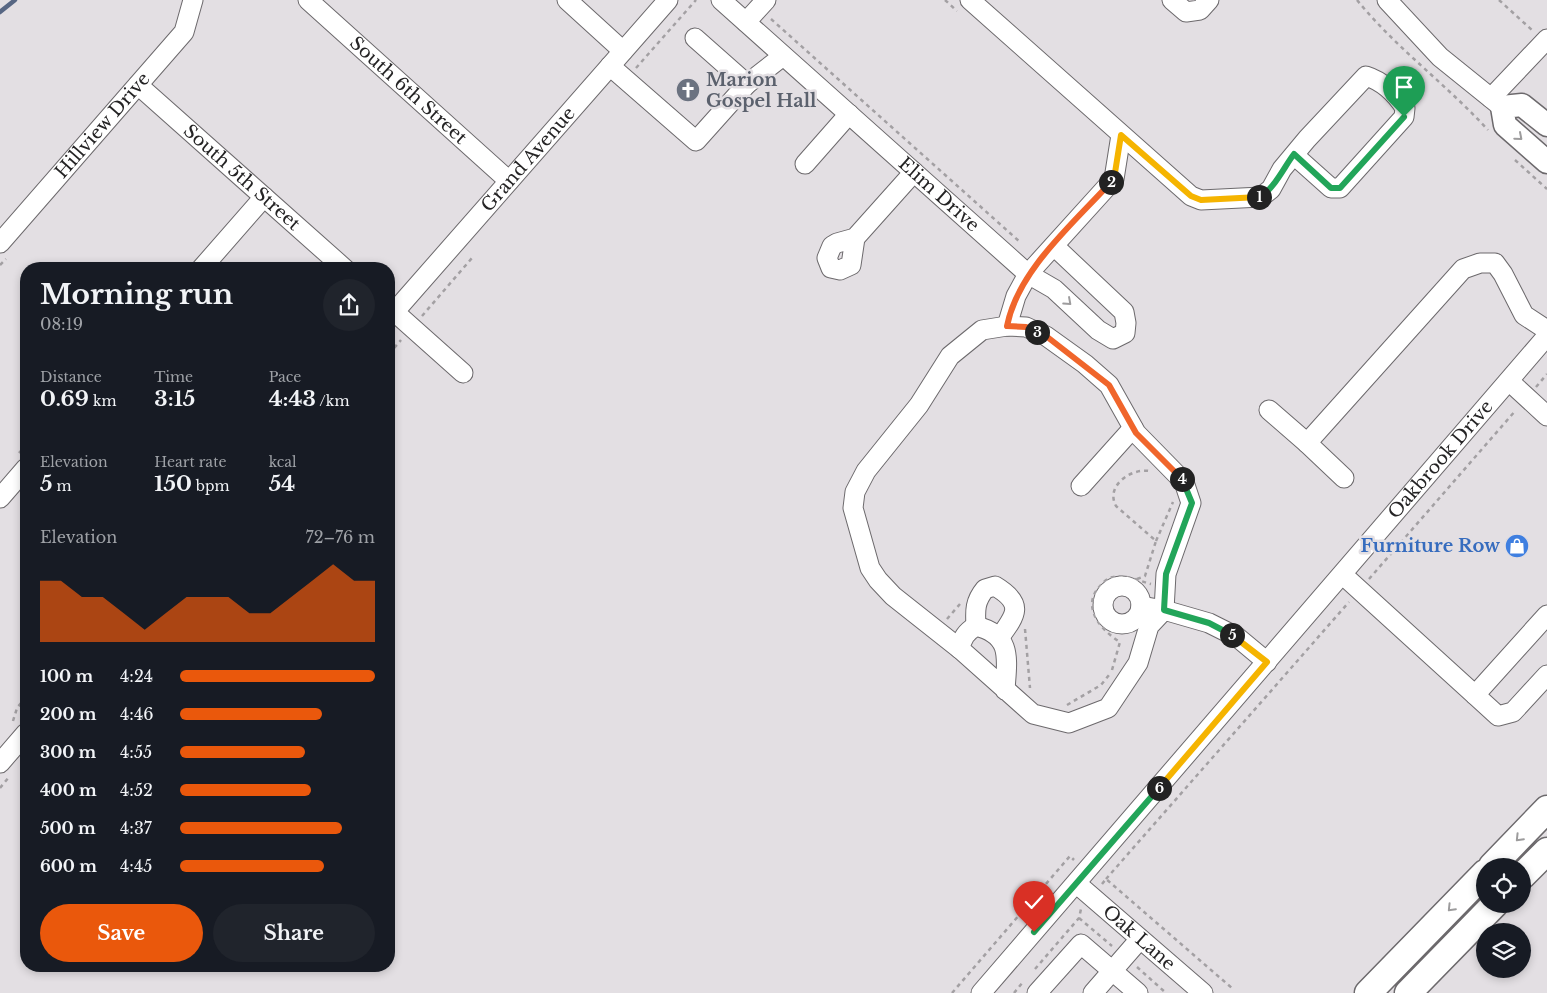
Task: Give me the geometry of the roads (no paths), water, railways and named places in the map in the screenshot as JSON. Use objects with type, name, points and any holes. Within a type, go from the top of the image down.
[{"type":"highway","points":[[1500,858],[1547,809]]},
{"type":"highway","points":[[1531,867],[1547,851]]},
{"type":"highway","points":[[1368,993],[1476,882]]},
{"type":"highway","points":[[1408,993],[1486,913]]},
{"type":"main road","points":[[1547,124],[1522,105],[1497,103],[1505,125],[1547,162]]},
{"type":"street","name":"Hillview Drive","points":[[6,248],[138,85],[184,32],[193,0]]},
{"type":"street","name":"South 6th Street","points":[[308,0],[509,181]]},
{"type":"street","points":[[567,0],[623,51]]},
{"type":"street","name":"Grand Avenue","points":[[395,308],[668,0]]},
{"type":"street","name":"Elim Drive","points":[[721,0],[1028,274],[1054,289],[1098,330],[1113,339],[1125,333],[1124,312],[1054,246]]},
{"type":"street","points":[[970,0],[1191,196],[1201,200],[1261,197],[1271,188],[1282,169],[1294,154],[1366,76],[1375,79],[1397,97],[1405,108],[1404,117],[1340,188],[1331,188],[1294,154]]},
{"type":"street","points":[[1172,0],[1186,12],[1200,10],[1209,0]]},
{"type":"street","points":[[1387,0],[1440,56],[1497,103],[1546,40]]},
{"type":"street","points":[[746,22],[763,4]]},
{"type":"street","points":[[695,38],[747,84]]},
{"type":"street","points":[[610,66],[696,141],[747,84],[783,56]]},
{"type":"street","name":"South 5th Street","points":[[138,85],[337,262]]},
{"type":"street","points":[[805,164],[849,114]]},
{"type":"street","points":[[1007,326],[1016,296],[1028,274],[1114,179],[1121,135]]},
{"type":"street","points":[[856,238],[914,172]]},
{"type":"street","points":[[207,262],[264,197]]},
{"type":"street","points":[[1307,443],[1463,269],[1480,263],[1495,263],[1503,274],[1524,315],[1547,330]]},
{"type":"street","points":[[395,315],[463,373]]},
{"type":"street","points":[[1007,326],[1026,327],[1046,336],[1085,364],[1109,385],[1133,428],[1184,482],[1192,503],[1166,574],[1164,610],[1149,626],[1138,663],[1108,708],[1068,723],[1033,714],[960,649],[892,596],[878,580],[870,568],[856,522],[853,508],[855,492],[866,471],[919,405],[950,356],[982,330],[1007,326]]},
{"type":"street","name":"Oakbrook Drive","points":[[993,989],[1077,884],[1547,336]]},
{"type":"street","points":[[1509,381],[1547,416]]},
{"type":"street","points":[[1269,410],[1344,478]]},
{"type":"street","points":[[1081,486],[1133,428]]},
{"type":"street","points":[[0,498],[20,475]]},
{"type":"street","points":[[1343,575],[1498,716],[1513,712],[1547,675]]},
{"type":"street","points":[[976,626],[977,599],[985,588],[995,586],[1007,593],[1014,601],[1016,608],[1012,619],[999,638]]},
{"type":"street","points":[[1141,606],[1164,610],[1209,623],[1230,634],[1267,662]]},
{"type":"street","points":[[1475,695],[1547,615]]},
{"type":"street","points":[[960,649],[962,638],[976,626]]},
{"type":"street","points":[[976,626],[993,633],[1005,644],[1007,651],[1005,690]]},
{"type":"street","points":[[0,763],[19,728]]},
{"type":"street","name":"Oak Lane","points":[[1077,884],[1203,993]]},
{"type":"street","points":[[1093,993],[1140,939]]},
{"type":"street","points":[[1032,985],[1081,944],[1138,993]]},
{"type":"waterway","points":[[0,12],[15,0]]},
{"type":"place","name":"Marion Gospel Hall","points":[[688,90]]},
{"type":"place","name":"Furniture Row","points":[[1517,546]]}]
